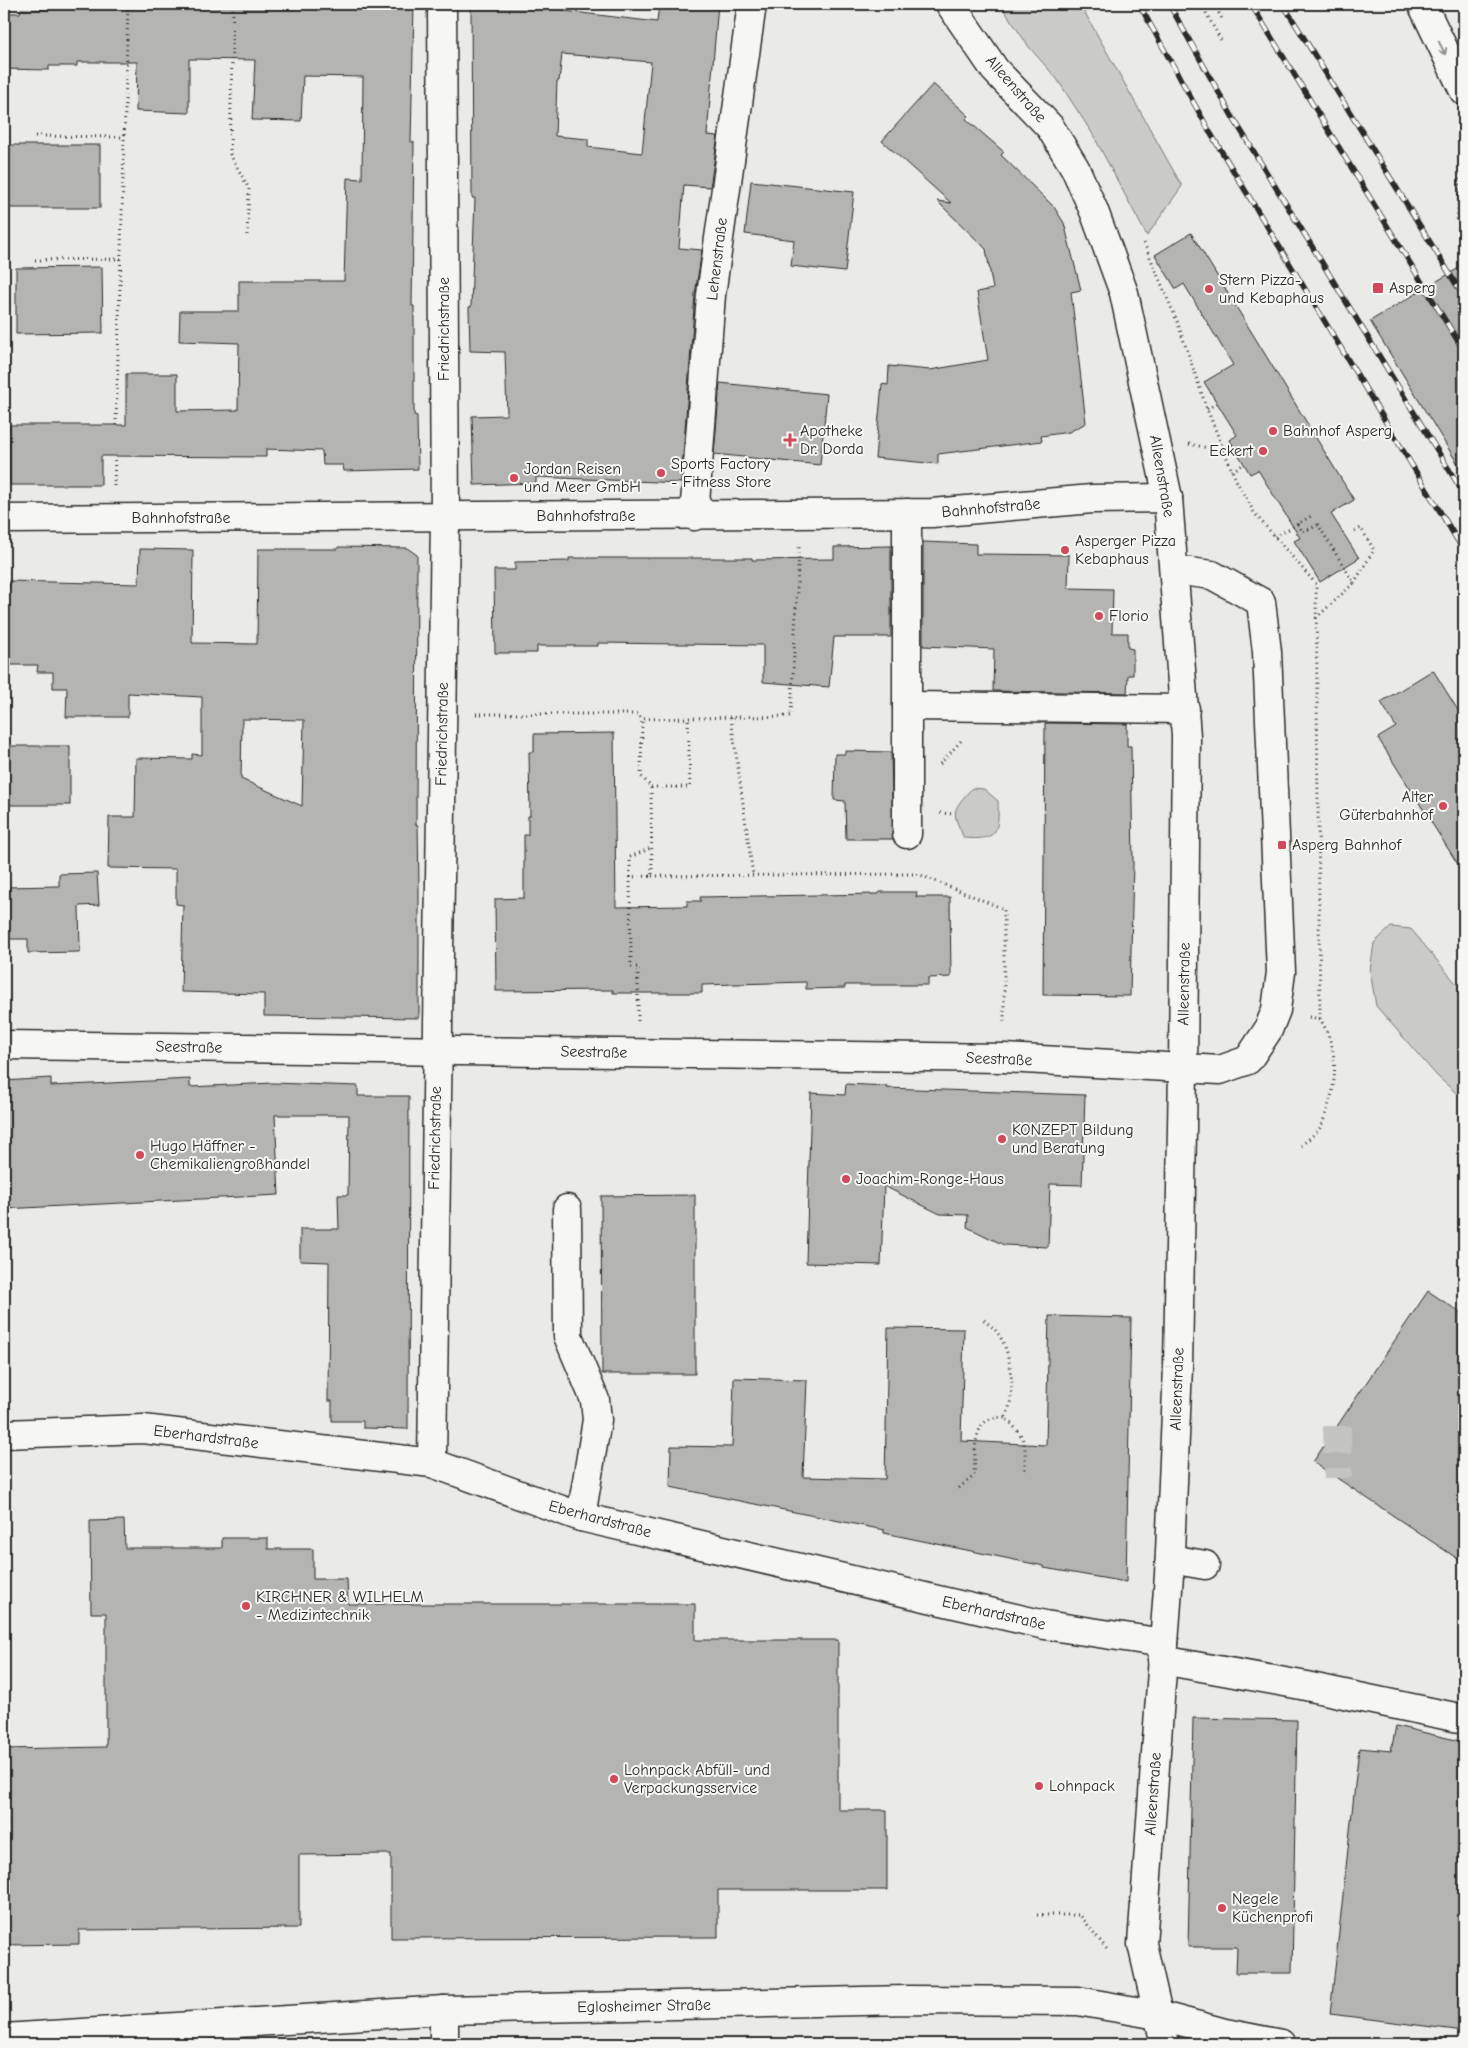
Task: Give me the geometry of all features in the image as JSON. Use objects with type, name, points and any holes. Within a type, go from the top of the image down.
[{"type":"street","name":"Friedrichstraße","points":[[432,1463],[436,1050],[445,517],[442,4]]},
{"type":"street","name":"Lehenstraße","points":[[702,515],[711,295],[752,4]]},
{"type":"street","points":[[1422,4],[1464,91]]},
{"type":"street","name":"Alleenstraße","points":[[952,5],[995,70],[1050,127],[1075,168],[1094,211],[1124,293],[1168,498],[1185,709],[1183,1069],[1178,1367],[1170,1559],[1142,1944],[1165,2044]]},
{"type":"street","points":[[702,515],[724,378]]},
{"type":"street","name":"Bahnhofstraße","points":[[4,519],[932,513],[1092,499],[1168,498]]},
{"type":"street","points":[[907,513],[907,834]]},
{"type":"street","name":"Seestraße","points":[[4,1045],[1004,1058],[1220,1070],[1248,1060],[1268,1030],[1276,1010],[1281,972],[1267,652],[1261,602],[1212,575],[1174,570]]},
{"type":"street","points":[[907,706],[1185,709]]},
{"type":"street","points":[[567,1209],[568,1336],[594,1400],[597,1420],[581,1517]]},
{"type":"street","name":"Eberhardstraße","points":[[4,1434],[143,1429],[432,1463],[581,1517],[1163,1652],[1301,1686],[1464,1719]]},
{"type":"street","points":[[1170,1559],[1205,1565]]},
{"type":"street","name":"Eglosheimer Straße","points":[[4,2038],[160,2036],[444,2010],[908,2000],[1078,2001],[1158,2015],[1225,2033],[1281,2044]]},
{"type":"street","points":[[444,2010],[444,2044]]},
{"type":"path","points":[[116,426],[128,4]]},
{"type":"path","points":[[233,4],[230,154],[249,189],[247,235]]},
{"type":"path","points":[[1201,4],[1221,40]]},
{"type":"path","points":[[1214,4],[1222,19]]},
{"type":"path","points":[[1464,134],[1457,220],[1464,230]]},
{"type":"path","points":[[35,136],[124,137]]},
{"type":"path","points":[[35,260],[121,259]]},
{"type":"path","points":[[1207,409],[1217,403]]},
{"type":"path","points":[[1223,452],[1233,445]]},
{"type":"path","points":[[114,486],[115,456]]},
{"type":"path","points":[[1232,471],[1244,464]]},
{"type":"path","points":[[642,719],[791,716],[801,514]]},
{"type":"path","points":[[1275,537],[1312,515]]},
{"type":"path","points":[[1298,524],[1304,532],[1318,525],[1354,583]]},
{"type":"path","points":[[1316,618],[1354,583],[1374,550],[1361,528],[1356,531]]},
{"type":"path","points":[[442,714],[637,714],[642,719],[641,776],[651,787],[652,876]]},
{"type":"path","points":[[651,787],[690,787],[688,718]]},
{"type":"path","points":[[731,718],[753,876]]},
{"type":"path","points":[[936,769],[961,741],[969,741]]},
{"type":"path","points":[[638,1026],[638,967],[631,967],[630,857],[652,848]]},
{"type":"path","points":[[918,874],[919,864]]},
{"type":"path","points":[[630,876],[918,874],[1004,909],[1004,1058]]},
{"type":"path","points":[[1300,1147],[1321,1127],[1334,1080],[1334,1057],[1329,1033],[1320,1019]]},
{"type":"path","points":[[984,1320],[996,1330],[1004,1343],[1009,1363],[1011,1384],[1010,1408],[1005,1418]]},
{"type":"path","points":[[959,1488],[974,1476],[976,1435],[981,1426],[988,1420],[997,1417],[1005,1418],[1018,1429],[1025,1441],[1025,1472]]},
{"type":"path","points":[[1038,1915],[1080,1915],[1110,1954]]},
{"type":"shaded area","points":[[1000,4],[1080,4],[1182,186],[1147,236],[1092,133],[1057,79],[1029,47]]},
{"type":"shaded area","points":[[972,788],[984,789],[998,801],[997,827],[990,836],[984,838],[964,838],[957,822],[957,807]]},
{"type":"shaded area","points":[[1391,927],[1411,929],[1464,993],[1464,1100],[1437,1076],[1376,1006],[1370,971],[1374,943]]},
{"type":"building","points":[[414,4],[411,142],[414,142],[412,306],[414,306],[414,415],[417,416],[418,469],[344,471],[343,465],[323,465],[322,451],[266,449],[266,457],[101,456],[101,485],[10,485],[10,425],[126,425],[126,374],[177,374],[177,411],[238,410],[239,343],[179,341],[180,311],[239,311],[239,281],[344,281],[347,178],[362,179],[363,77],[303,76],[301,121],[252,120],[255,60],[189,59],[189,113],[136,111],[137,62],[77,62],[77,66],[49,66],[49,70],[4,69],[4,13],[20,13],[21,9],[49,10],[49,5]]},
{"type":"building","points":[[471,4],[564,4],[564,11],[657,22],[659,4],[718,4],[707,135],[718,136],[710,187],[684,185],[679,248],[702,250],[695,294],[681,483],[536,477],[536,483],[474,485],[472,416],[507,415],[505,352],[470,351],[469,307],[471,307],[475,198],[472,198]],"holes":[[[562,54],[651,62],[642,153],[588,147],[588,139],[555,136],[557,81],[559,81]]]},
{"type":"building","points":[[933,84],[969,116],[966,119],[1004,152],[1001,155],[1054,207],[1064,223],[1081,290],[1071,292],[1086,423],[1069,432],[1041,436],[1042,441],[938,454],[938,464],[875,458],[882,384],[888,385],[889,366],[930,370],[988,360],[977,292],[993,289],[986,249],[937,201],[951,203],[882,141]]},
{"type":"building","points":[[4,145],[100,145],[100,208],[4,208]]},
{"type":"building","points":[[751,181],[854,192],[845,272],[791,266],[794,240],[745,234]]},
{"type":"building","name":"Bahnhof Asperg","points":[[1191,233],[1354,500],[1331,514],[1359,558],[1320,582],[1294,541],[1300,538],[1258,470],[1250,474],[1230,440],[1237,435],[1204,382],[1233,365],[1184,284],[1176,289],[1155,255]]},
{"type":"building","points":[[1464,265],[1464,474],[1370,321]]},
{"type":"building","points":[[102,267],[103,333],[16,334],[16,268]]},
{"type":"building","points":[[720,383],[827,394],[820,465],[714,454]]},
{"type":"building","points":[[923,542],[976,544],[976,554],[1069,555],[1068,588],[1113,589],[1112,633],[1128,633],[1128,648],[1133,649],[1133,675],[1128,675],[1127,693],[993,691],[994,649],[923,646]]},
{"type":"building","points":[[891,546],[891,637],[834,637],[829,687],[763,682],[763,645],[598,643],[598,646],[537,646],[537,653],[495,653],[494,570],[515,570],[515,562],[569,561],[569,558],[834,559],[834,547]]},
{"type":"building","points":[[338,547],[407,548],[417,555],[416,825],[418,825],[419,887],[419,1018],[264,1016],[264,994],[181,992],[183,905],[176,904],[176,869],[108,868],[109,817],[135,817],[136,758],[192,759],[192,754],[202,755],[202,697],[128,693],[128,717],[66,717],[67,688],[53,688],[53,672],[37,672],[38,665],[4,665],[4,588],[9,588],[9,581],[139,584],[140,549],[193,550],[192,643],[257,644],[258,549],[338,549]],"holes":[[[242,719],[304,720],[302,806],[241,779]]]},
{"type":"building","name":"Alter Güterbahnhof","points":[[1433,670],[1464,720],[1464,874],[1378,738],[1396,727],[1381,702]]},
{"type":"building","points":[[1045,723],[1127,724],[1127,746],[1131,746],[1133,862],[1130,996],[1043,995]]},
{"type":"building","points":[[614,733],[616,907],[687,906],[687,901],[701,901],[700,897],[917,892],[916,897],[950,897],[951,977],[928,978],[928,985],[845,985],[845,988],[806,989],[806,982],[702,985],[702,993],[613,993],[613,990],[496,991],[495,899],[524,898],[524,835],[528,835],[528,816],[530,816],[529,752],[534,752],[534,734]]},
{"type":"building","points":[[4,746],[70,746],[70,805],[4,805]]},
{"type":"building","points":[[845,751],[891,752],[893,839],[846,839],[845,801],[834,800],[835,754],[845,754]]},
{"type":"building","points":[[97,873],[99,905],[79,906],[80,952],[28,953],[28,939],[4,939],[4,887],[59,886],[59,874]]},
{"type":"building","points":[[51,1078],[51,1086],[190,1079],[190,1087],[273,1083],[358,1086],[358,1096],[409,1096],[408,1429],[363,1428],[363,1421],[332,1421],[332,1401],[328,1401],[329,1262],[300,1261],[300,1229],[339,1229],[338,1195],[348,1195],[349,1115],[275,1115],[279,1195],[4,1209],[4,1081]]},
{"type":"building","points":[[846,1084],[887,1086],[886,1088],[1085,1095],[1082,1185],[1050,1184],[1048,1247],[1004,1245],[967,1227],[968,1215],[940,1214],[884,1186],[881,1265],[806,1263],[811,1093],[845,1095]]},
{"type":"building","points":[[695,1195],[695,1374],[602,1374],[601,1196]]},
{"type":"building","points":[[1428,1291],[1464,1315],[1464,1563],[1313,1462]]},
{"type":"building","points":[[1049,1316],[1131,1318],[1126,1582],[1044,1568],[1044,1566],[884,1533],[884,1530],[670,1487],[671,1446],[732,1447],[734,1378],[807,1380],[803,1477],[885,1479],[888,1328],[964,1329],[961,1441],[1046,1445]]},
{"type":"building","points":[[124,1520],[125,1548],[222,1548],[222,1538],[268,1538],[268,1549],[313,1549],[313,1579],[347,1579],[348,1604],[695,1604],[695,1640],[838,1640],[838,1810],[887,1810],[887,1890],[718,1890],[718,1937],[391,1938],[391,1854],[299,1855],[299,1928],[79,1930],[79,1944],[4,1945],[4,1749],[106,1747],[106,1613],[91,1613],[90,1521]]},
{"type":"building","points":[[1193,1718],[1297,1720],[1292,1973],[1236,1973],[1237,1947],[1188,1947]]},
{"type":"building","points":[[1396,1726],[1464,1742],[1464,2031],[1330,2014],[1359,1748],[1391,1751]]},
{"type":"tunnel","points":[[1337,1426],[1338,1478]]},
{"type":"railway","points":[[1139,4],[1211,134],[1464,551]]},
{"type":"railway","points":[[1169,4],[1232,116],[1464,494]]},
{"type":"railway","points":[[1251,4],[1464,351]]},
{"type":"railway","points":[[1283,4],[1464,297]]},
{"type":"place","name":"Asperg","points":[[1378,288]]},
{"type":"place","name":"Stern Pizza- und Kebaphaus","points":[[1209,289]]},
{"type":"place","name":"Bahnhof Asperg","points":[[1273,431]]},
{"type":"place","name":"Apotheke Dr. Dorda","points":[[790,440]]},
{"type":"place","name":"Eckert","points":[[1263,451]]},
{"type":"place","name":"Sports Factory - Fitness Store","points":[[661,473]]},
{"type":"place","name":"Jordan Reisen und Meer GmbH","points":[[514,478]]},
{"type":"place","name":"Asperger Pizza Kebaphaus","points":[[1065,550]]},
{"type":"place","name":"Florio","points":[[1099,616]]},
{"type":"place","name":"Alter Güterbahnhof","points":[[1443,806]]},
{"type":"place","name":"Asperg Bahnhof","points":[[1282,845]]},
{"type":"place","name":"KONZEPT Bildung und Beratung","points":[[1002,1139]]},
{"type":"place","name":"Hugo Häffner - Chemikaliengroßhandel","points":[[140,1155]]},
{"type":"place","name":"Joachim-Ronge-Haus","points":[[846,1179]]},
{"type":"place","name":"KIRCHNER & WILHELM - Medizintechnik","points":[[246,1606]]},
{"type":"place","name":"Lohnpack Abfüll- und Verpackungsservice","points":[[614,1779]]},
{"type":"place","name":"Lohnpack","points":[[1039,1786]]},
{"type":"place","name":"Negele Küchenprofi","points":[[1222,1908]]}]
